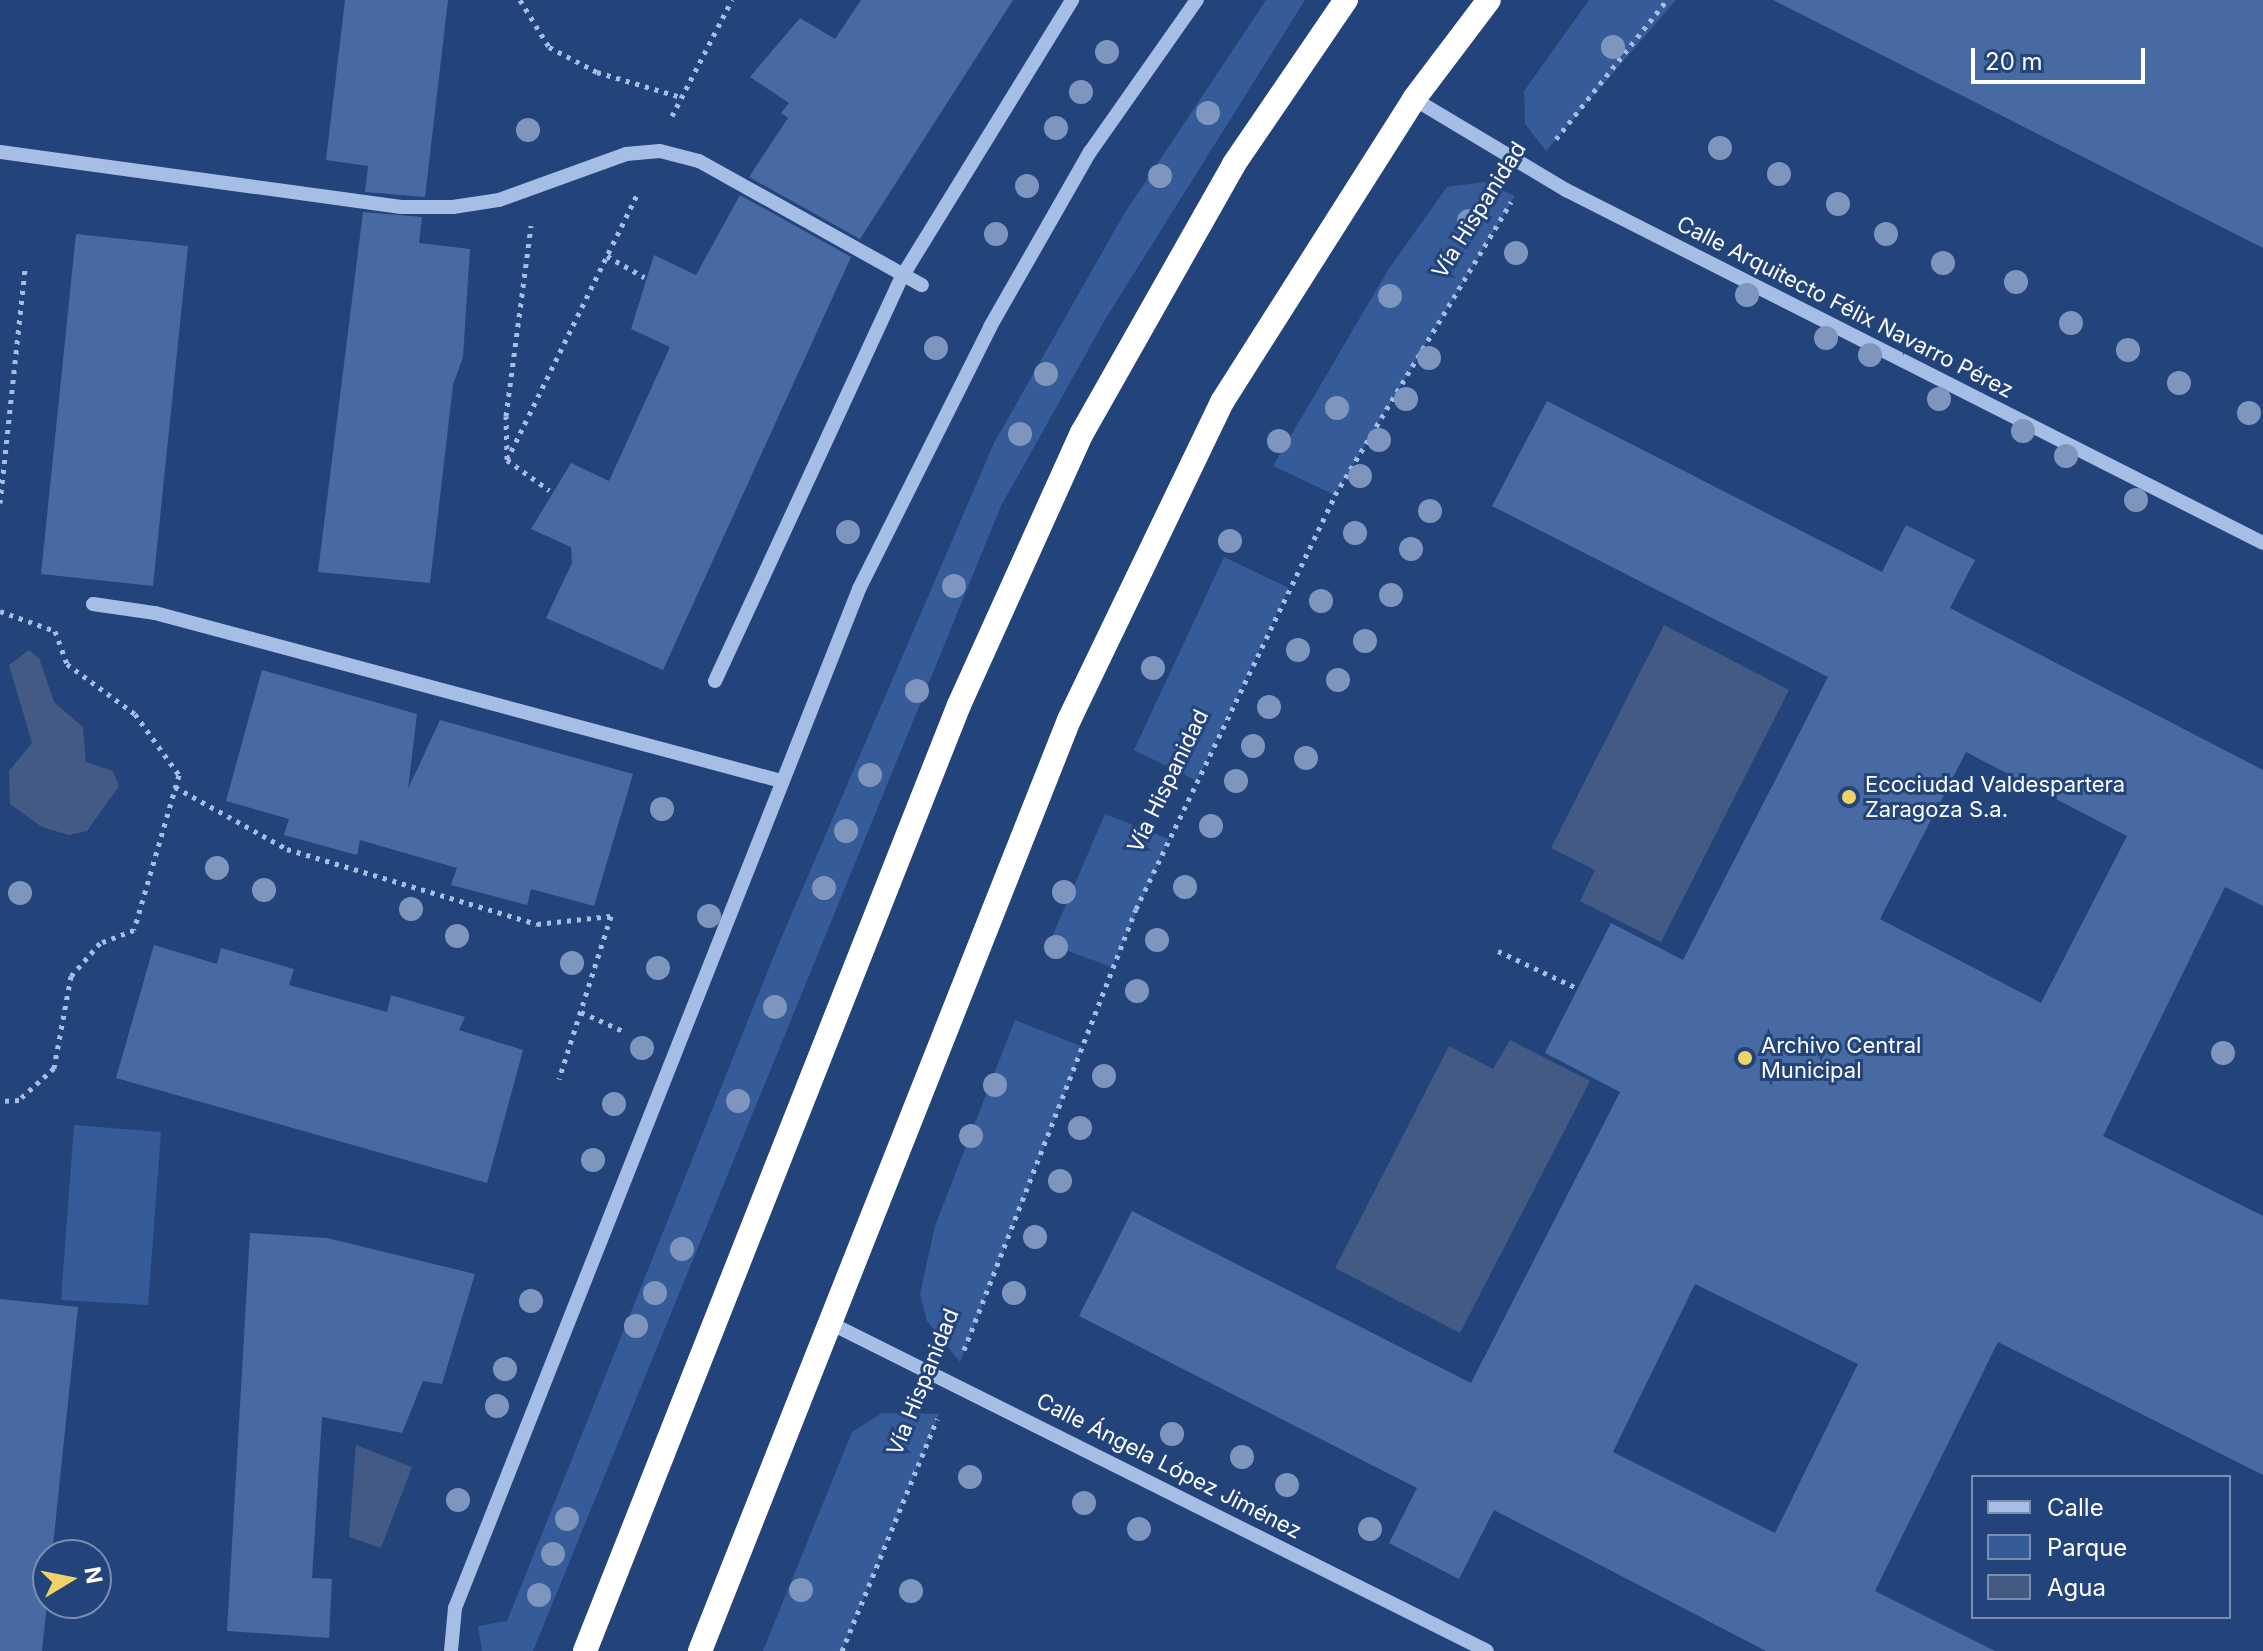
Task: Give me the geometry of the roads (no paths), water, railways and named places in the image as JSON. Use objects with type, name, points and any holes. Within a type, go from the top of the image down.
[{"type":"highway","points":[[585,1651],[959,705],[1082,433],[1234,164],[1346,0]]},
{"type":"highway","points":[[700,1651],[1089,679],[1222,402],[1414,99],[1489,0]]},
{"type":"street","points":[[715,681],[903,275],[1072,0]]},
{"type":"street","points":[[451,1651],[455,1608],[859,589],[990,327],[1090,152],[1197,0]]},
{"type":"street","name":"Calle Arquitecto Félix Navarro Pérez","points":[[1414,99],[1530,172],[2263,543]]},
{"type":"street","points":[[0,152],[401,207],[453,207],[537,186],[626,154],[660,151],[699,161],[922,285]]},
{"type":"street","points":[[93,604],[155,613],[781,781]]},
{"type":"street","name":"Calle Ángela López Jiménez","points":[[830,1323],[953,1381],[1487,1651]]},
{"type":"water","points":[[1664,625],[1789,690],[1661,942],[1580,901],[1595,870],[1551,848]]},
{"type":"water","points":[[29,650],[39,658],[54,702],[83,727],[86,762],[113,771],[119,786],[87,831],[69,835],[42,827],[10,804],[9,771],[32,743],[9,665]]},
{"type":"water","points":[[1510,1040],[1590,1081],[1460,1333],[1335,1268],[1449,1046],[1493,1069]]},
{"type":"water","points":[[356,1445],[412,1467],[381,1548],[349,1537]]},
{"type":"place","name":"Ecociudad Valdespartera Zaragoza S.a.","points":[[1849,797]]},
{"type":"place","name":"Archivo Central Municipal","points":[[1745,1058]]}]
